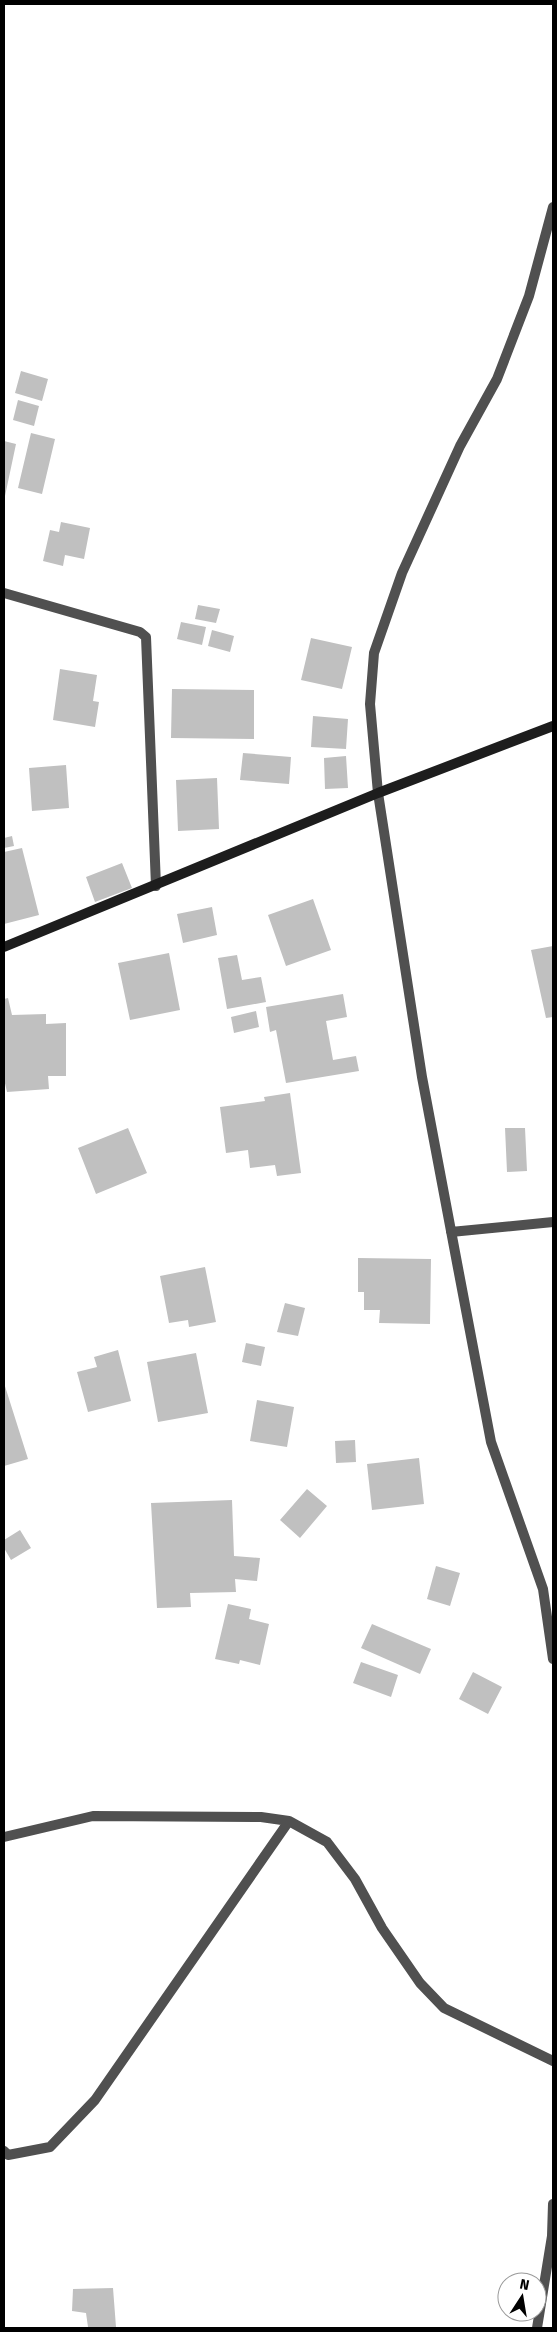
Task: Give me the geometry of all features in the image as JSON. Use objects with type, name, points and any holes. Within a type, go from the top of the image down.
[{"type":"street","points":[[553,207],[529,296],[497,379],[460,446],[425,518],[402,573],[374,653],[370,704],[371,734],[378,793],[422,1077],[491,1442],[543,1589],[553,1659]]},
{"type":"street","points":[[4,593],[140,632],[146,637],[156,886]]},
{"type":"street","points":[[4,946],[156,886],[378,793],[553,726]]},
{"type":"street","points":[[452,1232],[553,1222]]},
{"type":"street","points":[[4,1837],[93,1816],[262,1817],[289,1821],[327,1842],[355,1879],[382,1928],[420,1983],[444,2008],[553,2061]]},
{"type":"street","points":[[4,2151],[8,2155],[50,2147],[95,2100],[289,1821]]},
{"type":"street","points":[[537,2328],[552,2236],[553,2204]]},
{"type":"building","points":[[21,371],[48,379],[42,401],[15,393]]},
{"type":"building","points":[[18,400],[39,406],[34,426],[13,420]]},
{"type":"building","points":[[31,433],[55,439],[42,494],[18,488]]},
{"type":"building","points":[[4,441],[16,444],[5,496],[4,496]]},
{"type":"building","points":[[61,522],[90,528],[84,559],[65,555],[63,566],[43,561],[50,530],[59,532]]},
{"type":"building","points":[[198,605],[220,609],[216,623],[195,619]]},
{"type":"building","points":[[181,622],[206,627],[202,645],[177,639]]},
{"type":"building","points":[[212,630],[234,636],[230,652],[208,646]]},
{"type":"building","points":[[311,638],[352,647],[342,689],[301,680]]},
{"type":"building","points":[[60,669],[97,675],[93,701],[99,702],[95,727],[53,720]]},
{"type":"building","points":[[172,689],[254,690],[254,739],[171,738]]},
{"type":"building","points":[[313,716],[348,719],[346,749],[311,747]]},
{"type":"building","points":[[243,753],[291,757],[289,784],[240,780]]},
{"type":"building","points":[[346,756],[348,788],[325,789],[324,758]]},
{"type":"building","points":[[66,765],[69,808],[32,811],[29,768]]},
{"type":"building","points":[[217,778],[219,829],[178,831],[176,780]]},
{"type":"building","points":[[12,836],[14,846],[4,848],[4,838]]},
{"type":"building","points":[[22,848],[39,915],[4,924],[4,852]]},
{"type":"building","points":[[122,863],[132,888],[95,902],[86,877]]},
{"type":"building","points":[[313,899],[331,950],[286,966],[268,915]]},
{"type":"building","points":[[212,907],[217,935],[183,943],[177,914]]},
{"type":"building","points":[[553,946],[553,1017],[546,1018],[531,950]]},
{"type":"building","points":[[169,953],[180,1010],[130,1020],[118,963]]},
{"type":"building","points":[[237,955],[242,980],[261,977],[266,1002],[227,1009],[218,958]]},
{"type":"building","points":[[343,994],[347,1017],[326,1021],[333,1060],[356,1056],[359,1071],[286,1083],[276,1030],[270,1032],[266,1007]]},
{"type":"building","points":[[8,998],[12,1015],[46,1014],[46,1024],[66,1023],[66,1076],[48,1076],[49,1089],[7,1092],[4,1079],[4,999]]},
{"type":"building","points":[[256,1011],[259,1027],[234,1033],[231,1017]]},
{"type":"building","points":[[290,1093],[301,1173],[277,1176],[275,1165],[250,1168],[248,1150],[226,1153],[220,1107],[265,1101],[264,1097]]},
{"type":"building","points":[[128,1128],[147,1173],[96,1194],[78,1148]]},
{"type":"building","points":[[505,1128],[525,1128],[527,1171],[507,1172]]},
{"type":"building","points":[[358,1258],[431,1259],[430,1324],[379,1323],[380,1310],[364,1310],[364,1292],[358,1292]]},
{"type":"building","points":[[205,1267],[216,1322],[189,1327],[188,1320],[169,1323],[160,1276]]},
{"type":"building","points":[[285,1303],[305,1308],[298,1336],[277,1332]]},
{"type":"building","points":[[246,1343],[265,1347],[261,1366],[242,1362]]},
{"type":"building","points":[[118,1350],[131,1401],[88,1412],[77,1372],[97,1367],[94,1357]]},
{"type":"building","points":[[196,1353],[208,1413],[158,1422],[147,1362]]},
{"type":"building","points":[[4,1383],[28,1459],[4,1466]]},
{"type":"building","points":[[257,1400],[294,1407],[287,1447],[250,1441]]},
{"type":"building","points":[[355,1440],[356,1462],[336,1463],[335,1441]]},
{"type":"building","points":[[419,1458],[424,1504],[372,1510],[367,1464]]},
{"type":"building","points":[[307,1489],[327,1506],[300,1538],[280,1520]]},
{"type":"building","points":[[232,1500],[234,1556],[260,1558],[257,1581],[235,1579],[236,1592],[190,1593],[191,1607],[157,1608],[151,1503]]},
{"type":"building","points":[[20,1530],[31,1548],[11,1560],[4,1548],[4,1540]]},
{"type":"building","points":[[436,1566],[460,1573],[450,1606],[427,1599]]},
{"type":"building","points":[[228,1604],[251,1609],[249,1619],[269,1624],[260,1665],[240,1660],[239,1664],[215,1659]]},
{"type":"building","points":[[372,1624],[431,1649],[420,1674],[361,1648]]},
{"type":"building","points":[[361,1662],[398,1675],[391,1697],[353,1683]]},
{"type":"building","points":[[473,1672],[502,1687],[488,1714],[459,1699]]},
{"type":"building","points":[[113,2288],[116,2327],[88,2327],[86,2313],[72,2311],[73,2289]]}]
